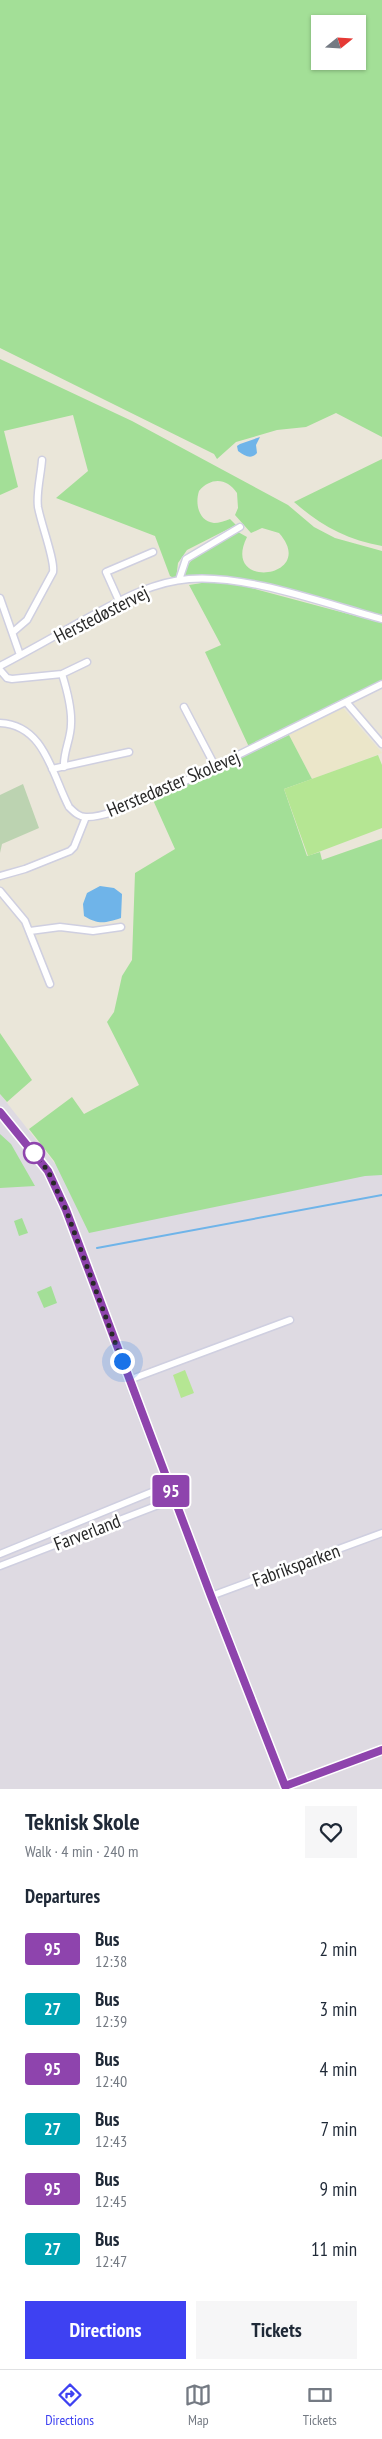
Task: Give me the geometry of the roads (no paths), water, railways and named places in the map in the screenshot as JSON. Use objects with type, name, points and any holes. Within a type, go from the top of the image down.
[{"type":"street","points":[[13,632],[27,620],[53,572],[54,565],[47,546],[38,505],[42,460]]},
{"type":"street","points":[[180,580],[182,565],[192,554],[240,526]]},
{"type":"street","points":[[119,601],[106,572],[153,552]]},
{"type":"street","name":"Herstedøstervej","points":[[0,668],[20,655],[119,601],[141,591],[180,580],[215,579],[244,582],[382,619]]},
{"type":"street","points":[[0,598],[20,655]]},
{"type":"street","points":[[0,668],[6,678],[12,679],[62,674],[87,662]]},
{"type":"street","points":[[62,674],[71,725],[64,767]]},
{"type":"street","name":"Herstedøster Skolevej","points":[[0,723],[19,726],[34,737],[52,769],[69,808],[86,817],[134,804],[382,684]]},
{"type":"street","points":[[347,702],[382,744]]},
{"type":"street","points":[[184,707],[215,766]]},
{"type":"street","points":[[52,769],[129,752]]},
{"type":"street","points":[[0,876],[25,870],[70,852],[86,817]]},
{"type":"street","points":[[0,891],[18,910],[30,931],[50,984]]},
{"type":"street","points":[[30,931],[60,927],[104,930],[121,926]]},
{"type":"street","points":[[0,1112],[48,1171],[59,1193],[211,1596],[286,1788],[382,1750]]},
{"type":"street","points":[[129,1380],[290,1320]]},
{"type":"street","name":"Farverland","points":[[0,1554],[169,1485]]},
{"type":"street","name":"Farverland","points":[[0,1566],[174,1499]]},
{"type":"street","points":[[76,1523],[80,1535]]},
{"type":"street","name":"Fabriksparken","points":[[211,1596],[382,1533]]},
{"type":"water","points":[[260,437],[256,445],[257,453],[255,455],[248,457],[238,451],[237,446],[240,444]]},
{"type":"water","points":[[100,886],[114,888],[122,894],[121,918],[102,922],[94,921],[84,916],[83,904],[87,893]]},
{"type":"waterway","points":[[97,1248],[382,1195]]}]
